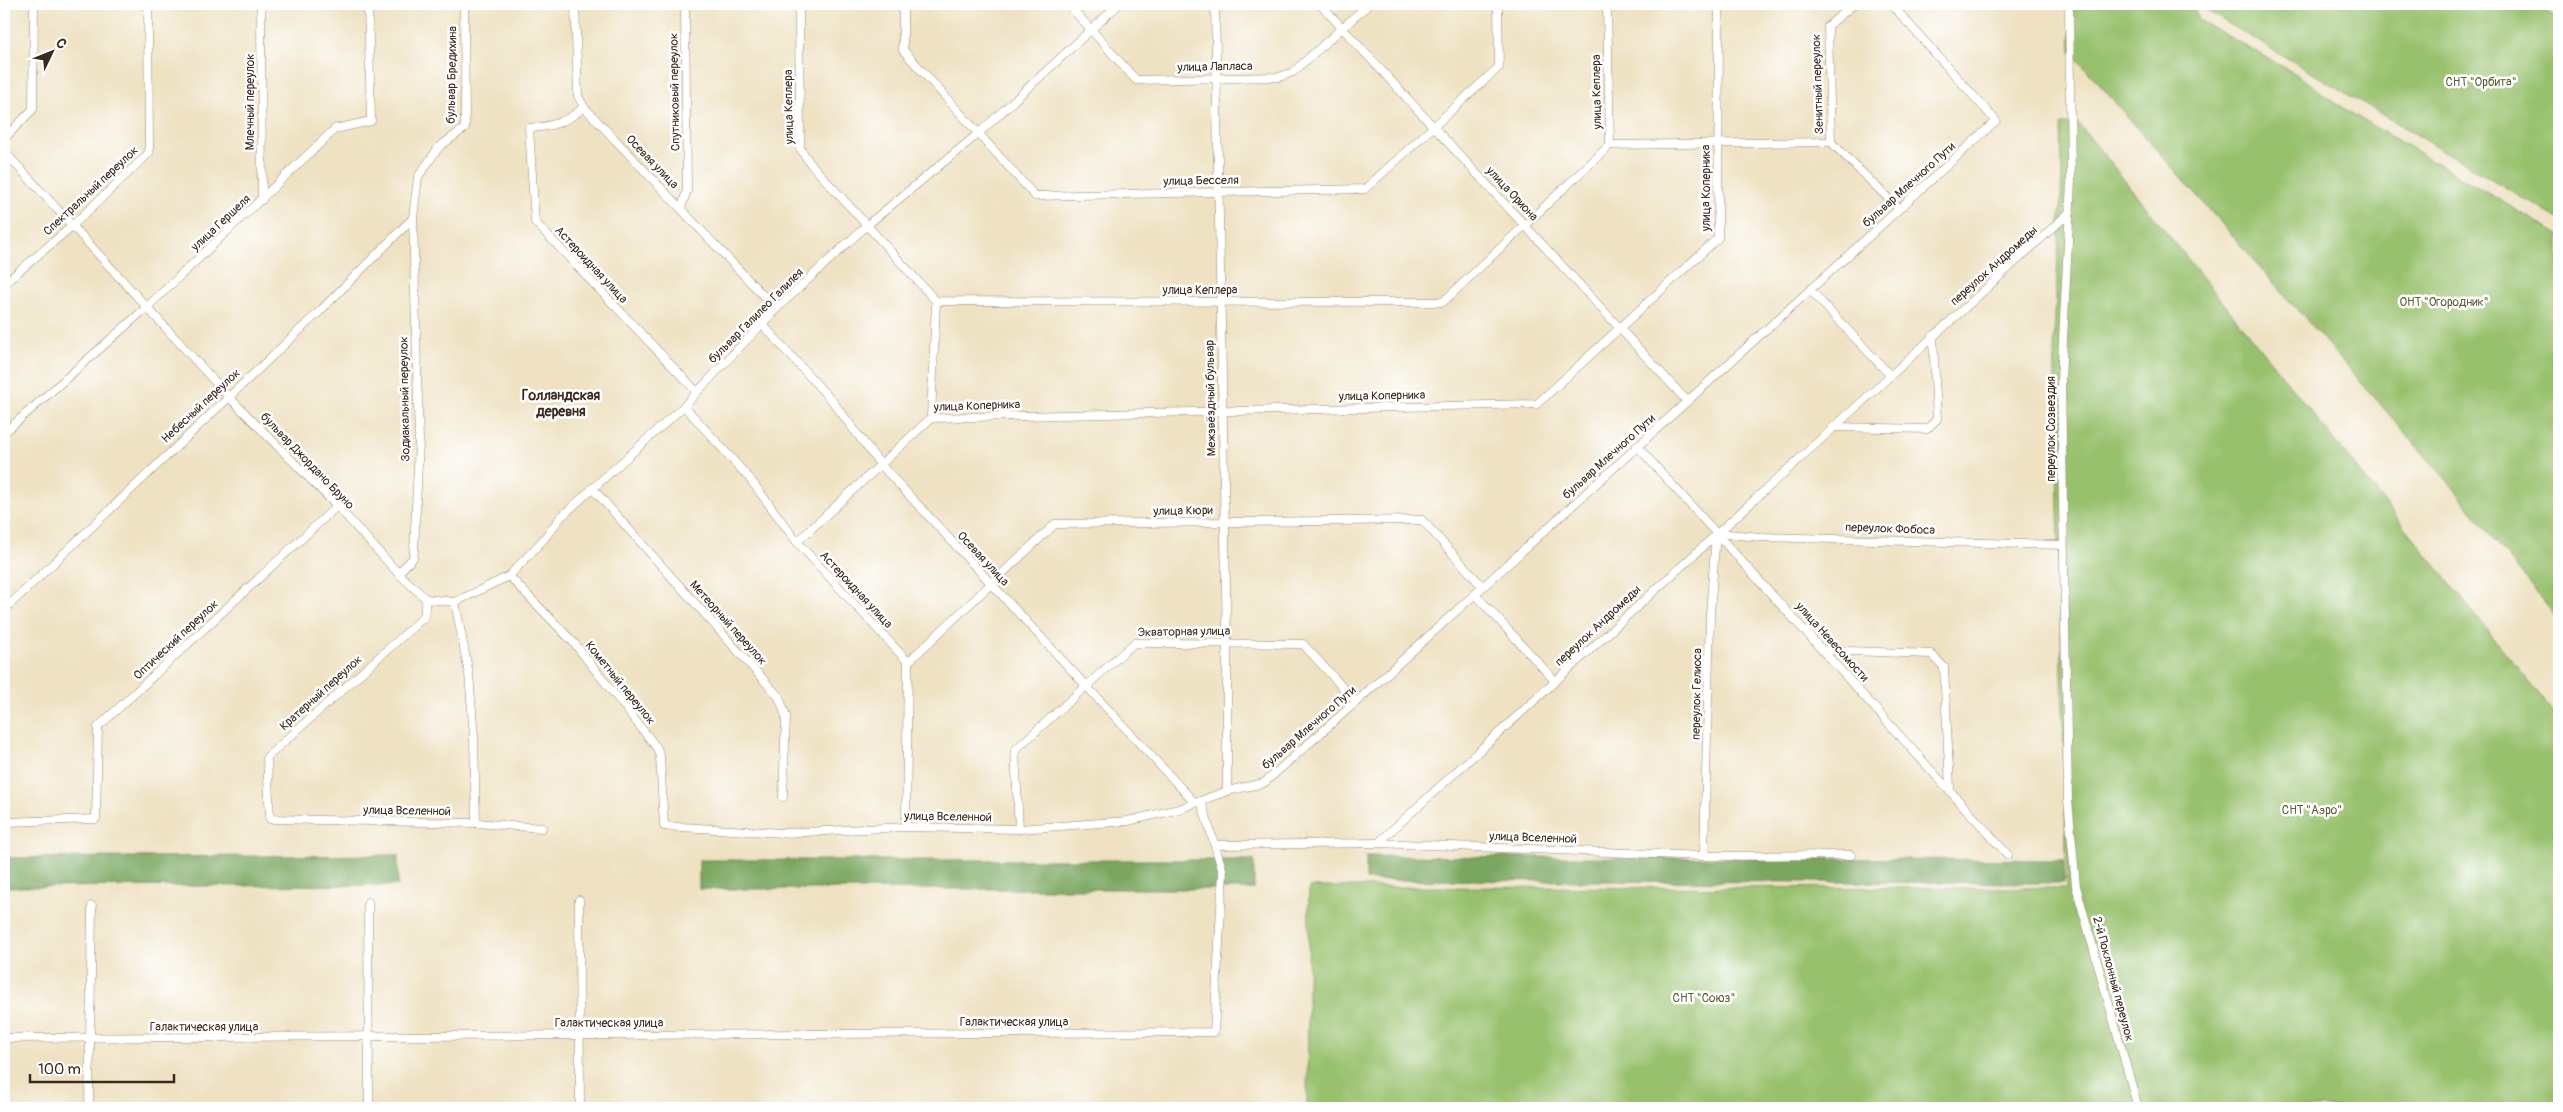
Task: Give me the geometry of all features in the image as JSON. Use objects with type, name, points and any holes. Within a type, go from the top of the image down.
[{"type":"street","points":[[4,138],[33,109],[34,4]]},
{"type":"street","name":"Спектральный переулок","points":[[4,284],[72,226],[149,153],[148,4]]},
{"type":"street","name":"Млечный переулок","points":[[261,4],[262,200]]},
{"type":"street","name":"улица Гершеля","points":[[4,433],[146,308],[335,129],[371,121],[368,4]]},
{"type":"street","name":"бульвар Бредихина","points":[[413,218],[418,177],[439,147],[465,128],[464,4]]},
{"type":"street","name":"Осевая улица","points":[[576,4],[578,96],[584,107],[776,309]]},
{"type":"street","name":"Спутниковый переулок","points":[[681,208],[687,191],[685,4]]},
{"type":"street","name":"улица Кеплера","points":[[799,4],[800,148],[810,163],[936,301],[1220,302],[1443,302],[1610,145],[1607,4]]},
{"type":"street","name":"улица Бесселя","points":[[903,4],[903,50],[1035,196],[1365,189],[1500,67],[1498,4]]},
{"type":"street","name":"улица Лапласа","points":[[1068,4],[1136,80],[1279,77],[1293,72],[1369,4]]},
{"type":"street","name":"бульвар Галилео Галилея","points":[[455,602],[509,576],[543,540],[561,516],[684,406],[696,391],[742,347],[776,309],[866,226],[979,133],[1119,4]]},
{"type":"street","name":"Межзвёздный бульвар","points":[[1215,4],[1227,643],[1227,791]]},
{"type":"street","name":"улица Ориона","points":[[1320,4],[1686,401]]},
{"type":"street","name":"улица Коперника","points":[[797,542],[930,418],[1537,404],[1718,238],[1719,4]]},
{"type":"street","name":"Зенитный переулок","points":[[1854,4],[1828,26],[1831,142],[1899,209]]},
{"type":"street","name":"бульвар Млечного Пути","points":[[1227,791],[1264,783],[1356,702],[1996,121],[1891,4]]},
{"type":"street","name":"переулок Созвездия","points":[[2069,4],[2070,212],[2061,380],[2068,800],[2072,854]]},
{"type":"street","points":[[2550,4],[2559,9]]},
{"type":"street","name":"Астероидная улица","points":[[584,107],[570,119],[547,127],[529,128],[535,222],[696,391]]},
{"type":"street","points":[[1610,145],[1831,142]]},
{"type":"street","name":"бульвар Джордано Бруно","points":[[4,151],[228,396],[337,506],[398,573],[426,600]]},
{"type":"street","name":"переулок Андромеды","points":[[1378,843],[2070,212]]},
{"type":"street","name":"Небесный переулок","points":[[4,610],[322,309],[413,218]]},
{"type":"street","name":"Зодиакальный переулок","points":[[398,573],[413,558],[414,551],[418,441],[413,218]]},
{"type":"street","points":[[1810,290],[1890,375]]},
{"type":"street","points":[[930,418],[936,301]]},
{"type":"street","name":"Осевая улица","points":[[762,324],[833,402],[880,464],[1085,687],[1198,802]]},
{"type":"street","points":[[1833,427],[1927,429],[1937,419],[1932,336]]},
{"type":"street","name":"Астероидная улица","points":[[684,406],[750,479],[797,542],[908,662]]},
{"type":"street","name":"улица Невесомости","points":[[1637,446],[1950,788],[2008,855]]},
{"type":"street","name":"Метеорный переулок","points":[[592,488],[779,697],[786,716],[783,797]]},
{"type":"street","name":"Оптический переулок","points":[[4,822],[96,819],[98,727],[337,506]]},
{"type":"street","name":"улица Кюри","points":[[908,662],[1055,524],[1422,520],[1483,587]]},
{"type":"street","name":"переулок Фобоса","points":[[1716,533],[1761,537],[2063,545]]},
{"type":"street","name":"переулок Гелиоса","points":[[1704,856],[1710,615],[1716,533]]},
{"type":"street","name":"Кометный переулок","points":[[509,576],[574,643],[657,748],[664,826]]},
{"type":"street","points":[[1475,594],[1555,681]]},
{"type":"street","points":[[426,600],[455,602],[469,674],[474,737],[476,823]]},
{"type":"street","name":"Кратерный переулок","points":[[270,819],[267,757],[424,617],[426,600]]},
{"type":"street","name":"Экваторная улица","points":[[1019,829],[1015,750],[1134,642],[1303,644],[1356,702]]},
{"type":"street","points":[[1823,650],[1931,654],[1944,667],[1950,788]]},
{"type":"street","points":[[906,827],[908,662]]},
{"type":"street","name":"улица Вселенной","points":[[664,826],[783,834],[906,827],[1019,829],[1128,821],[1198,802],[1227,791]]},
{"type":"street","points":[[1198,802],[1215,845]]},
{"type":"street","name":"улица Вселенной","points":[[270,819],[476,823],[542,828]]},
{"type":"street","name":"улица Вселенной","points":[[1215,845],[1378,843],[1704,856],[1851,855]]},
{"type":"street","name":"Галактическая улица","points":[[4,1038],[1214,1032],[1223,872],[1215,845]]},
{"type":"street","name":"2-й Поклонный переулок","points":[[2072,854],[2078,896],[2138,1108]]},
{"type":"street","points":[[579,900],[580,1108]]},
{"type":"street","points":[[368,902],[369,1108]]},
{"type":"street","points":[[89,1108],[92,906]]},
{"type":"green space","name":"ОНТ \"Огородник\"","points":[[2070,4],[2193,4],[2199,20],[2296,74],[2346,110],[2559,235],[2559,621],[2452,486],[2071,52]]},
{"type":"green space","name":"СНТ \"Орбита\"","points":[[2206,4],[2534,4],[2559,19],[2559,219],[2209,12]]},
{"type":"green space","name":"СНТ \"Аэро\"","points":[[2061,124],[2079,124],[2559,719],[2559,1108],[1307,1108],[1309,887],[2067,888],[2054,336],[2062,179]]},
{"type":"green space","points":[[398,855],[398,885],[4,887],[4,858]]},
{"type":"green space","points":[[1366,856],[2064,860],[2064,883],[1366,880]]},
{"type":"green space","points":[[699,860],[1254,860],[1254,889],[699,889]]},
{"type":"district","name":"Голландская деревня","points":[[561,404]]},
{"type":"park label","name":"СНТ \"Союз\"","points":[[1704,998]]}]
